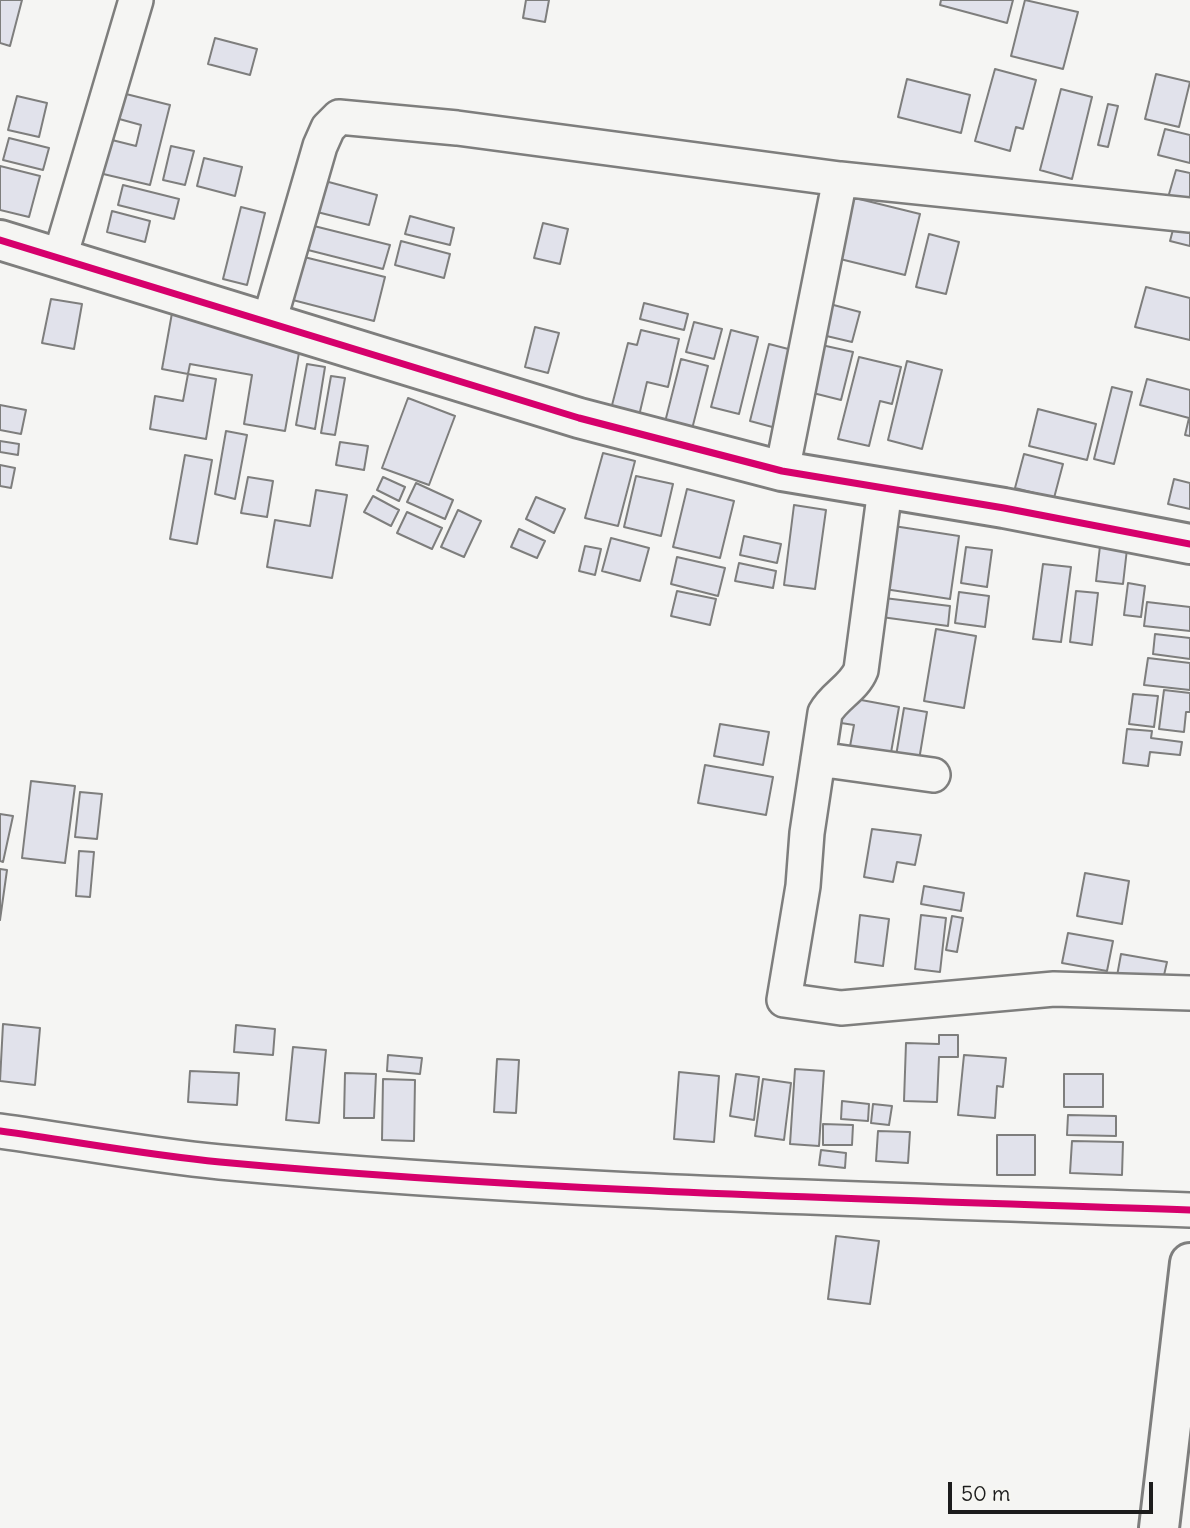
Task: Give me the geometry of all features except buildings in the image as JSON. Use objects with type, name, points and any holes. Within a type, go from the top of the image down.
[{"type":"main road","points":[[0,240],[579,418],[782,471],[1190,544]]},
{"type":"main road","points":[[1159,1528],[1190,1263]]},
{"type":"street","points":[[61,257],[136,0]]},
{"type":"street","points":[[268,321],[320,146],[328,128],[339,117],[457,128],[840,179],[1190,215]]},
{"type":"street","points":[[782,471],[840,179]]},
{"type":"street","points":[[885,489],[861,670],[858,679],[829,705],[825,713],[785,1000],[841,1008],[1054,989],[1190,993]]},
{"type":"street","points":[[818,759],[933,775]]},
{"type":"street","points":[[0,1131],[216,1161],[448,1180],[803,1197],[1190,1210]]},
{"type":"cycle path","points":[[0,240],[579,418],[782,471],[1004,508],[1190,544]]},
{"type":"cycle path","points":[[0,1131],[192,1159],[462,1181],[826,1198],[1190,1210]]}]
